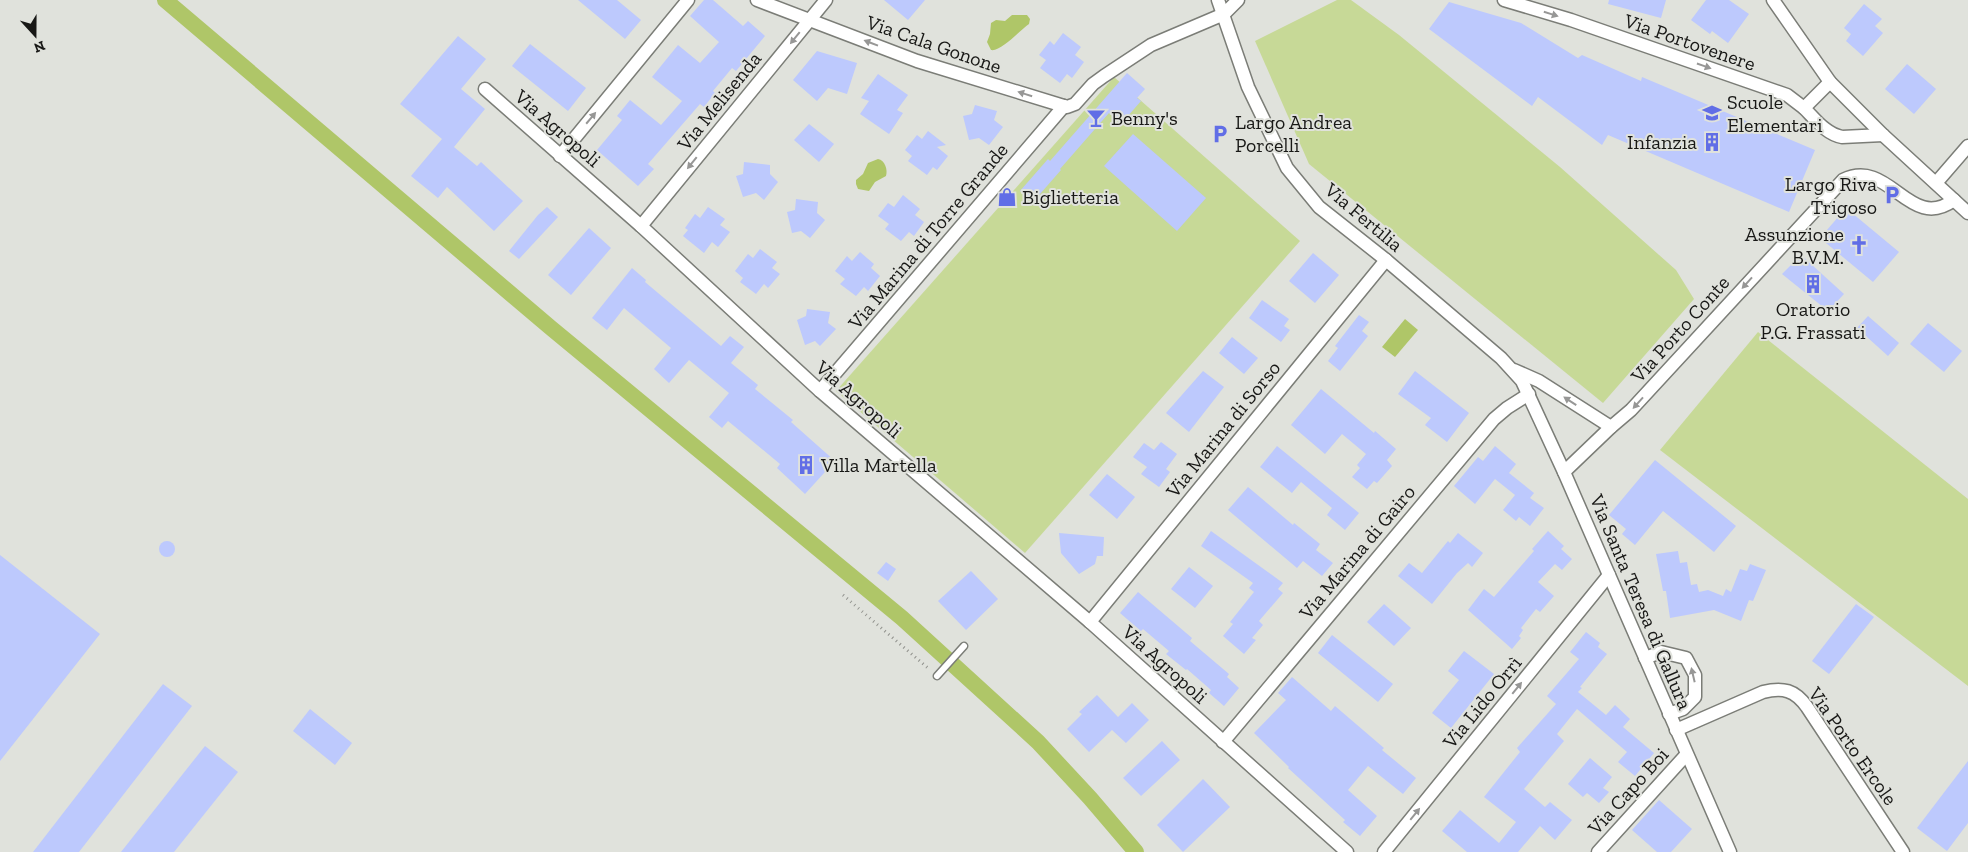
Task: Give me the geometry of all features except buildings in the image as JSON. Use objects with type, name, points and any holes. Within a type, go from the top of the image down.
[{"type":"street","points":[[560,156],[688,0]]},
{"type":"street","name":"Via Cala Gonone","points":[[758,0],[917,61],[1068,106]]},
{"type":"street","name":"Via Melisenda","points":[[641,226],[826,0]]},
{"type":"street","name":"Via Fertilia","points":[[1218,0],[1248,87],[1287,168],[1319,207],[1386,260],[1512,369]]},
{"type":"street","points":[[1224,14],[1238,0]]},
{"type":"street","name":"Via Portovenere","points":[[1504,0],[1570,20],[1787,95],[1804,108],[1826,130],[1836,136],[1883,135]]},
{"type":"street","points":[[1773,0],[1830,82],[1883,135],[1968,213]]},
{"type":"street","name":"Via Marina di Torre Grande","points":[[820,391],[1068,106],[1096,81],[1151,46],[1224,14]]},
{"type":"street","points":[[1804,108],[1830,82]]},
{"type":"street","name":"Via Agropoli","points":[[485,89],[641,226],[820,391],[1090,622],[1347,852]]},
{"type":"street","points":[[1936,183],[1968,146]]},
{"type":"street","name":"Via Porto Conte","points":[[1564,472],[1631,410],[1839,183],[1852,176],[1870,175],[1911,202],[1921,206],[1938,208],[1954,200]]},
{"type":"street","name":"Via Marina di Sorso","points":[[1090,622],[1386,260]]},
{"type":"street","points":[[1512,369],[1539,381],[1611,427]]},
{"type":"street","name":"Via Santa Teresa di Gallura","points":[[1512,369],[1522,381],[1529,394],[1730,852]]},
{"type":"street","name":"Via Marina di Gairo","points":[[1223,742],[1494,419],[1529,394]]},
{"type":"street","name":"Via Lido Orrì","points":[[1384,852],[1609,575]]},
{"type":"street","points":[[1645,658],[1661,652],[1686,658],[1695,675],[1694,697],[1683,709],[1668,714]]},
{"type":"street","name":"Via Porto Ercole","points":[[1676,730],[1763,692],[1782,689],[1793,692],[1807,707],[1903,852]]},
{"type":"street","name":"Via Capo Boi","points":[[1598,852],[1686,755]]},
{"type":"lane","points":[[937,676],[964,646]]},
{"type":"path","points":[[844,595],[937,676]]},
{"type":"shaded area","points":[[1337,0],[1351,0],[1399,35],[1560,167],[1676,270],[1694,299],[1603,403],[1309,164],[1255,41]]},
{"type":"shaded area","points":[[1012,15],[1027,15],[1030,19],[1029,24],[1000,48],[991,50],[987,42],[991,23],[996,20],[1005,21]]},
{"type":"shaded area","points":[[1114,77],[1300,241],[1025,553],[836,391]]},
{"type":"shaded area","points":[[878,159],[885,166],[886,176],[875,182],[869,191],[858,189],[856,180],[863,174],[868,163]]},
{"type":"shaded area","points":[[1405,319],[1418,330],[1395,357],[1382,347]]},
{"type":"shaded area","points":[[1758,332],[1968,499],[1968,686],[1660,450]]},
{"type":"waterway","points":[[165,0],[551,328],[902,618],[1038,742],[1090,798],[1136,852]]},
{"type":"place","name":"Scuole Elementari","points":[[1712,113]]},
{"type":"place","name":"Benny's","points":[[1096,118]]},
{"type":"place","name":"Largo Andrea Porcelli","points":[[1220,134]]},
{"type":"place","name":"Infanzia","points":[[1712,142]]},
{"type":"place","name":"Largo Riva Trigoso","points":[[1892,195]]},
{"type":"place","name":"Biglietteria","points":[[1007,197]]},
{"type":"place","name":"Assunzione B.V.M.","points":[[1859,245]]},
{"type":"place","name":"Oratorio P.G. Frassati","points":[[1813,284]]},
{"type":"place","name":"Villa Martella","points":[[806,465]]}]
